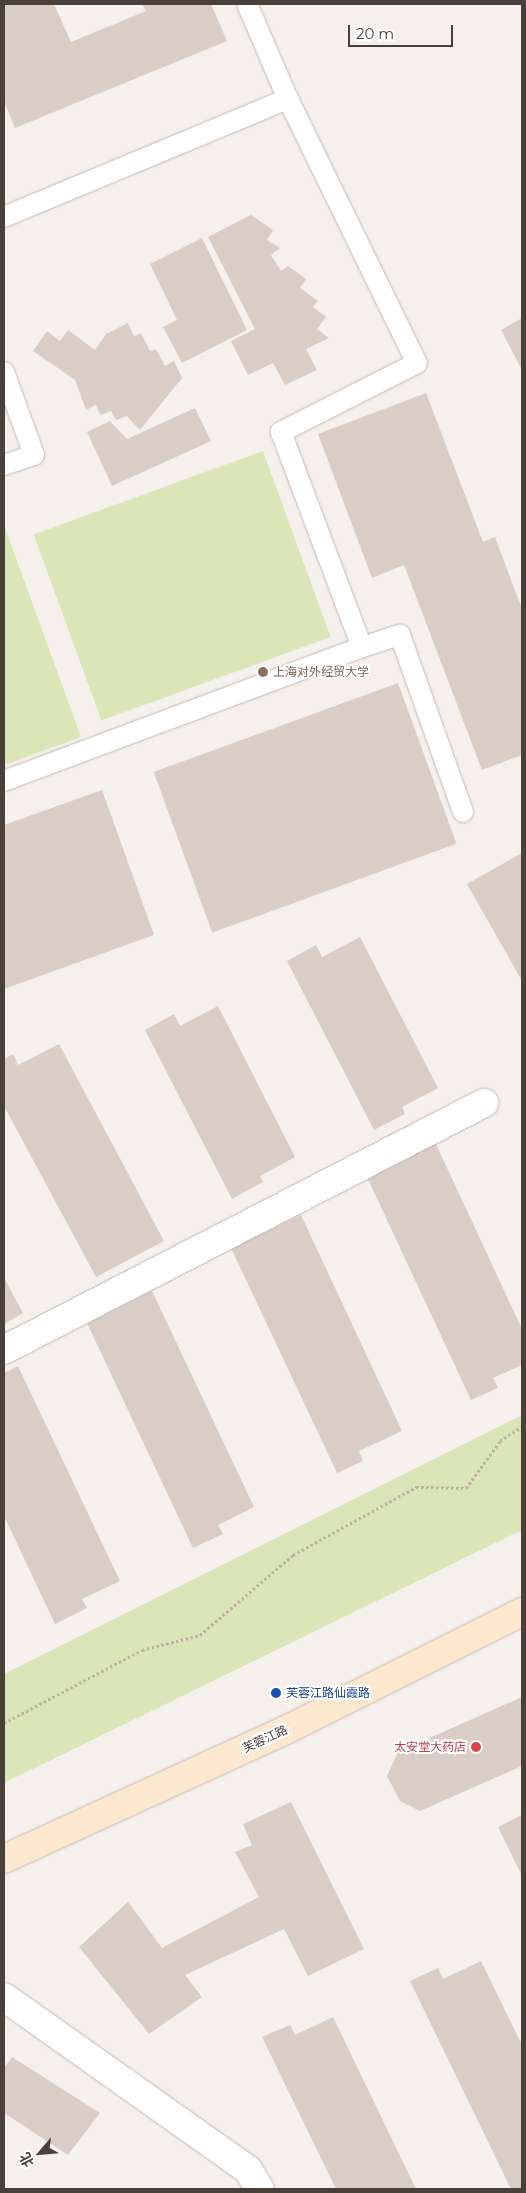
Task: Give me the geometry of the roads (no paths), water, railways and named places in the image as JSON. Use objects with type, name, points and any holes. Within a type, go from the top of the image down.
[{"type":"street","points":[[4,1350],[484,1103]]},
{"type":"street","name":"芙蓉江路","points":[[4,1859],[288,1729],[522,1612]]},
{"type":"street","points":[[4,1997],[248,2170],[260,2189]]},
{"type":"lane","points":[[246,4],[288,99],[417,363],[281,432],[362,647]]},
{"type":"lane","points":[[4,217],[288,99]]},
{"type":"lane","points":[[4,372],[34,455],[4,465]]},
{"type":"lane","points":[[4,781],[400,634],[463,812]]},
{"type":"place","name":"上海对外经贸大学","points":[[263,672]]},
{"type":"place","name":"芙蓉江路仙霞路","points":[[276,1693]]},
{"type":"place","name":"太安堂大药店","points":[[476,1747]]}]
